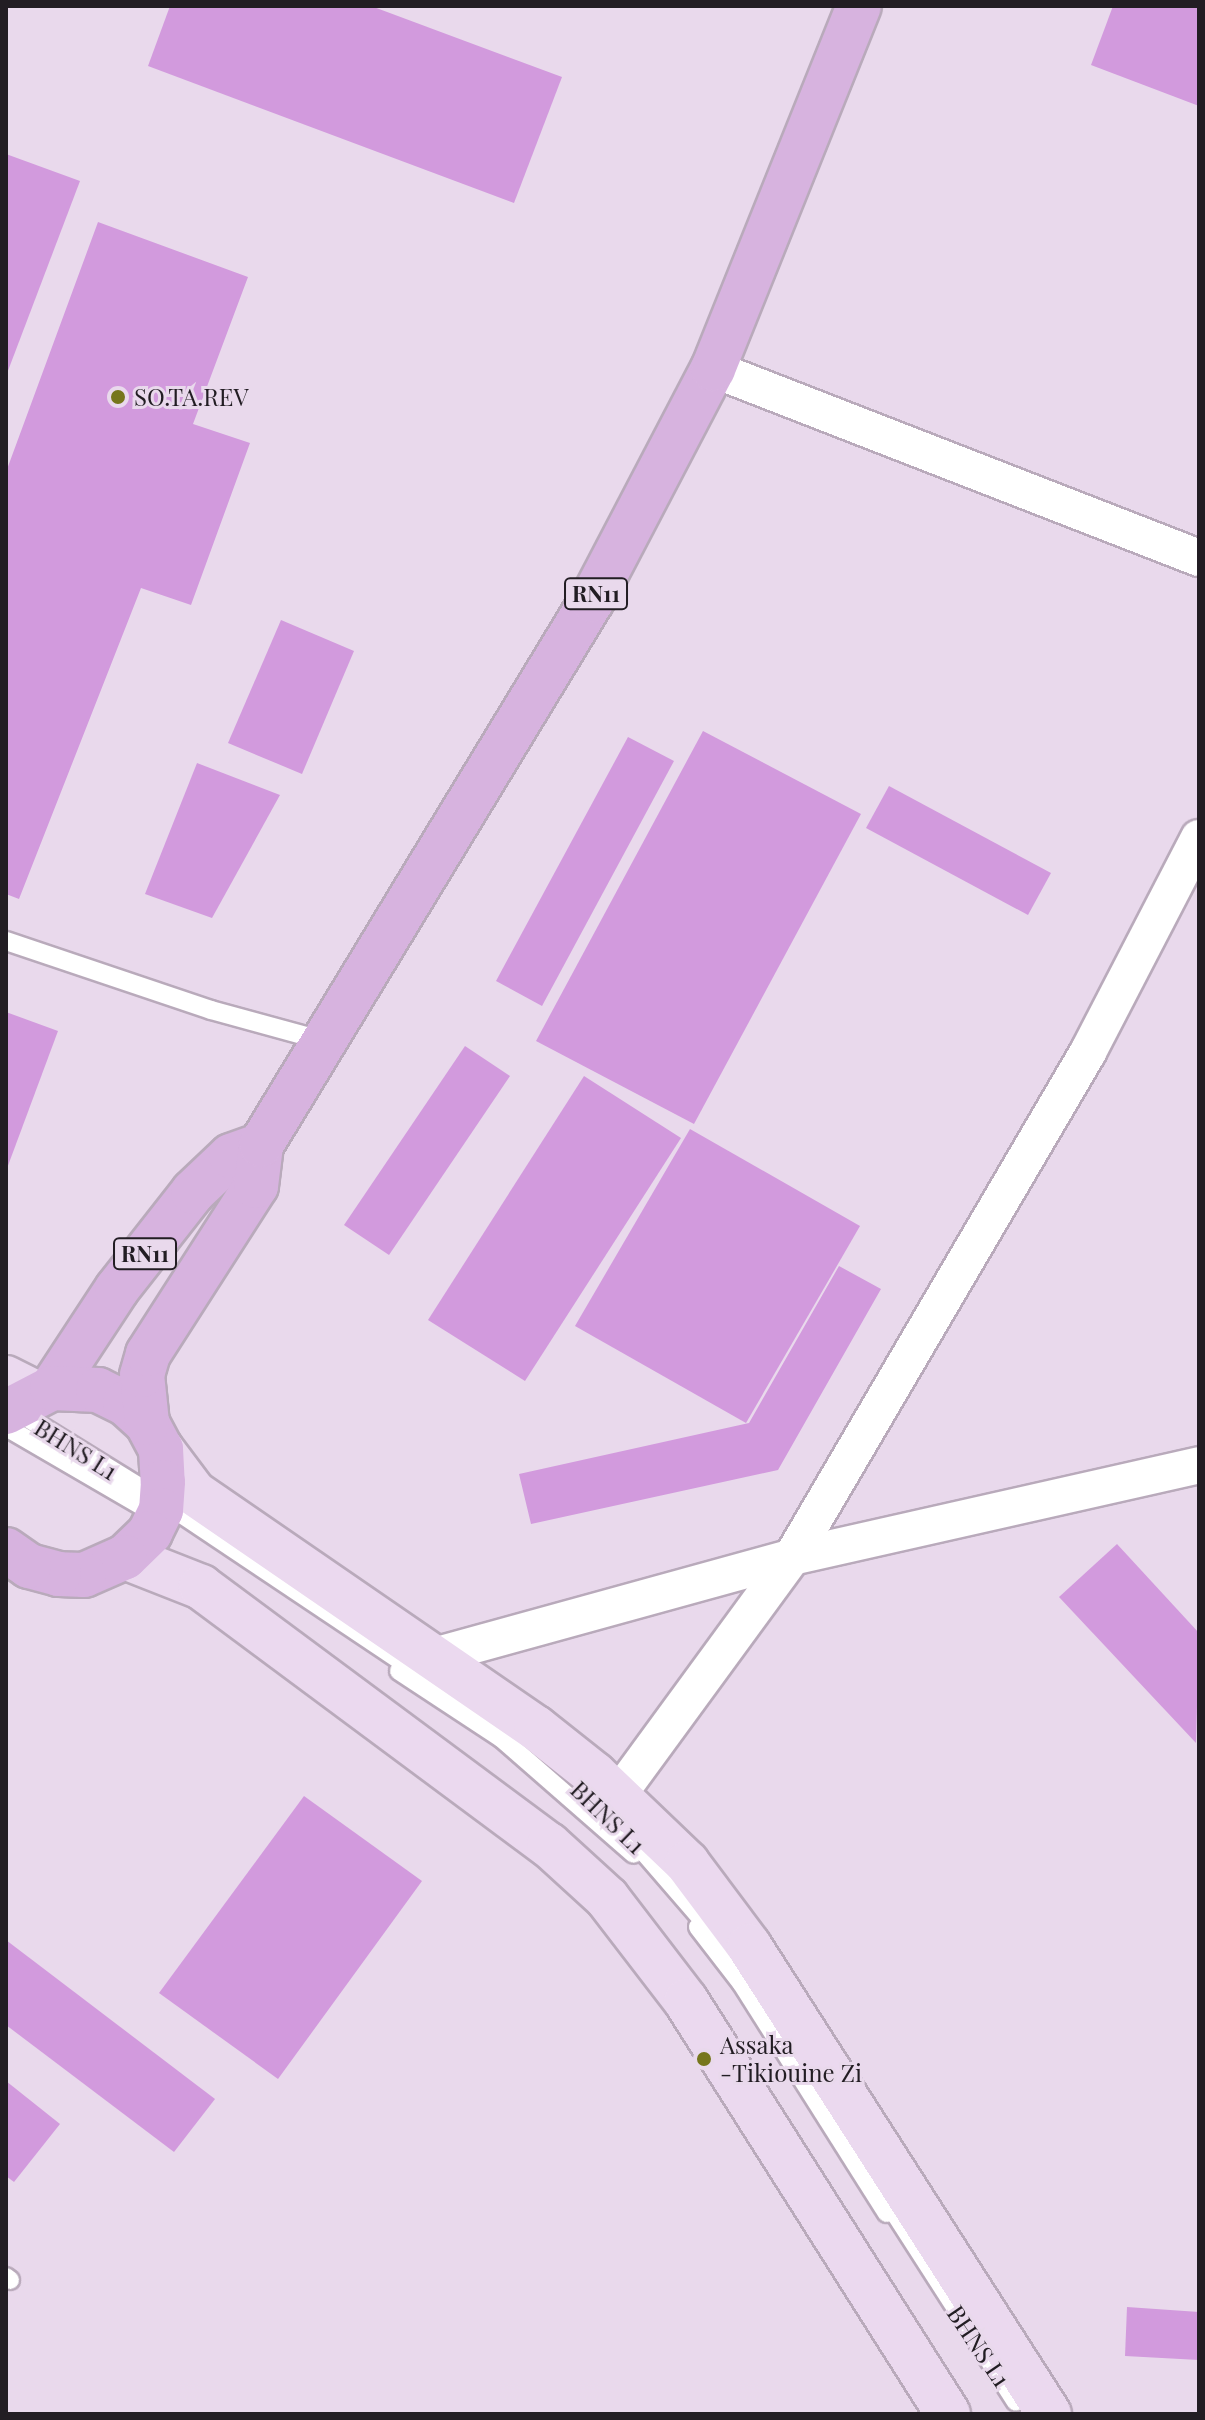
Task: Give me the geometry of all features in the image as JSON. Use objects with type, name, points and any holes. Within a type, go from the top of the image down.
[{"type":"main road","name":"RN11","points":[[160,1508],[154,1436],[142,1375],[148,1354],[256,1186],[261,1145],[327,1042],[592,600],[713,369],[859,6]]},
{"type":"main road","name":"RN11","points":[[18,1402],[117,1289],[193,1192],[231,1156],[261,1145]]},
{"type":"main road","points":[[18,1402],[98,1390],[125,1403],[154,1436]]},
{"type":"main road","points":[[14,1564],[84,1575],[125,1557],[150,1533],[160,1508]]},
{"type":"street","points":[[713,369],[1199,558]]},
{"type":"street","points":[[618,1795],[792,1557],[1088,1052],[1199,838]]},
{"type":"street","points":[[154,1436],[194,1493],[536,1728],[618,1795],[687,1863],[734,1925],[1049,2414]]},
{"type":"street","points":[[430,1657],[792,1557],[1199,1465]]},
{"type":"street","points":[[125,1557],[201,1587],[549,1845],[607,1898],[686,2001],[948,2414]]},
{"type":"lane","points":[[6,941],[211,1010],[327,1042]]},
{"type":"lane","name":"BHNS L1","points":[[18,1402],[160,1508],[501,1738],[601,1820],[669,1891],[742,1984],[1013,2414]]},
{"type":"lane","name":"BHNS L1","points":[[160,1508],[526,1745],[636,1842],[734,1956],[978,2348],[1025,2414]]},
{"type":"building","points":[[170,6],[371,6],[562,77],[514,203],[148,66]]},
{"type":"building","points":[[1113,6],[1199,6],[1199,106],[1091,65]]},
{"type":"building","points":[[6,154],[80,181],[6,376]]},
{"type":"building","name":"SO.TA.REV","points":[[98,222],[248,277],[193,424],[250,443],[191,605],[141,588],[19,899],[6,894],[6,472]]},
{"type":"building","points":[[281,620],[354,651],[302,774],[228,743]]},
{"type":"building","points":[[703,731],[861,814],[694,1124],[536,1041]]},
{"type":"building","points":[[628,737],[674,761],[542,1006],[496,981]]},
{"type":"building","points":[[197,763],[280,795],[212,918],[145,894]]},
{"type":"building","points":[[889,786],[1051,873],[1028,915],[866,828]]},
{"type":"building","points":[[6,1012],[58,1031],[6,1171]]},
{"type":"building","points":[[465,1046],[510,1076],[389,1255],[344,1225]]},
{"type":"building","points":[[584,1076],[681,1138],[525,1381],[428,1320]]},
{"type":"building","points":[[690,1129],[860,1226],[746,1423],[575,1326]]},
{"type":"building","points":[[839,1266],[881,1289],[778,1470],[531,1524],[519,1474],[749,1423]]},
{"type":"building","points":[[1117,1544],[1199,1633],[1196,1743],[1059,1597]]},
{"type":"building","points":[[304,1796],[422,1881],[278,2079],[159,1993]]},
{"type":"building","points":[[6,1940],[215,2099],[174,2152],[6,2025]]},
{"type":"building","points":[[6,2081],[60,2124],[14,2182],[6,2176]]},
{"type":"building","points":[[1127,2307],[1199,2312],[1199,2360],[1125,2356]]},
{"type":"place","name":"SO.TA.REV","points":[[118,397]]},
{"type":"place","name":"Assaka -Tikiouine Zi","points":[[704,2059]]}]
